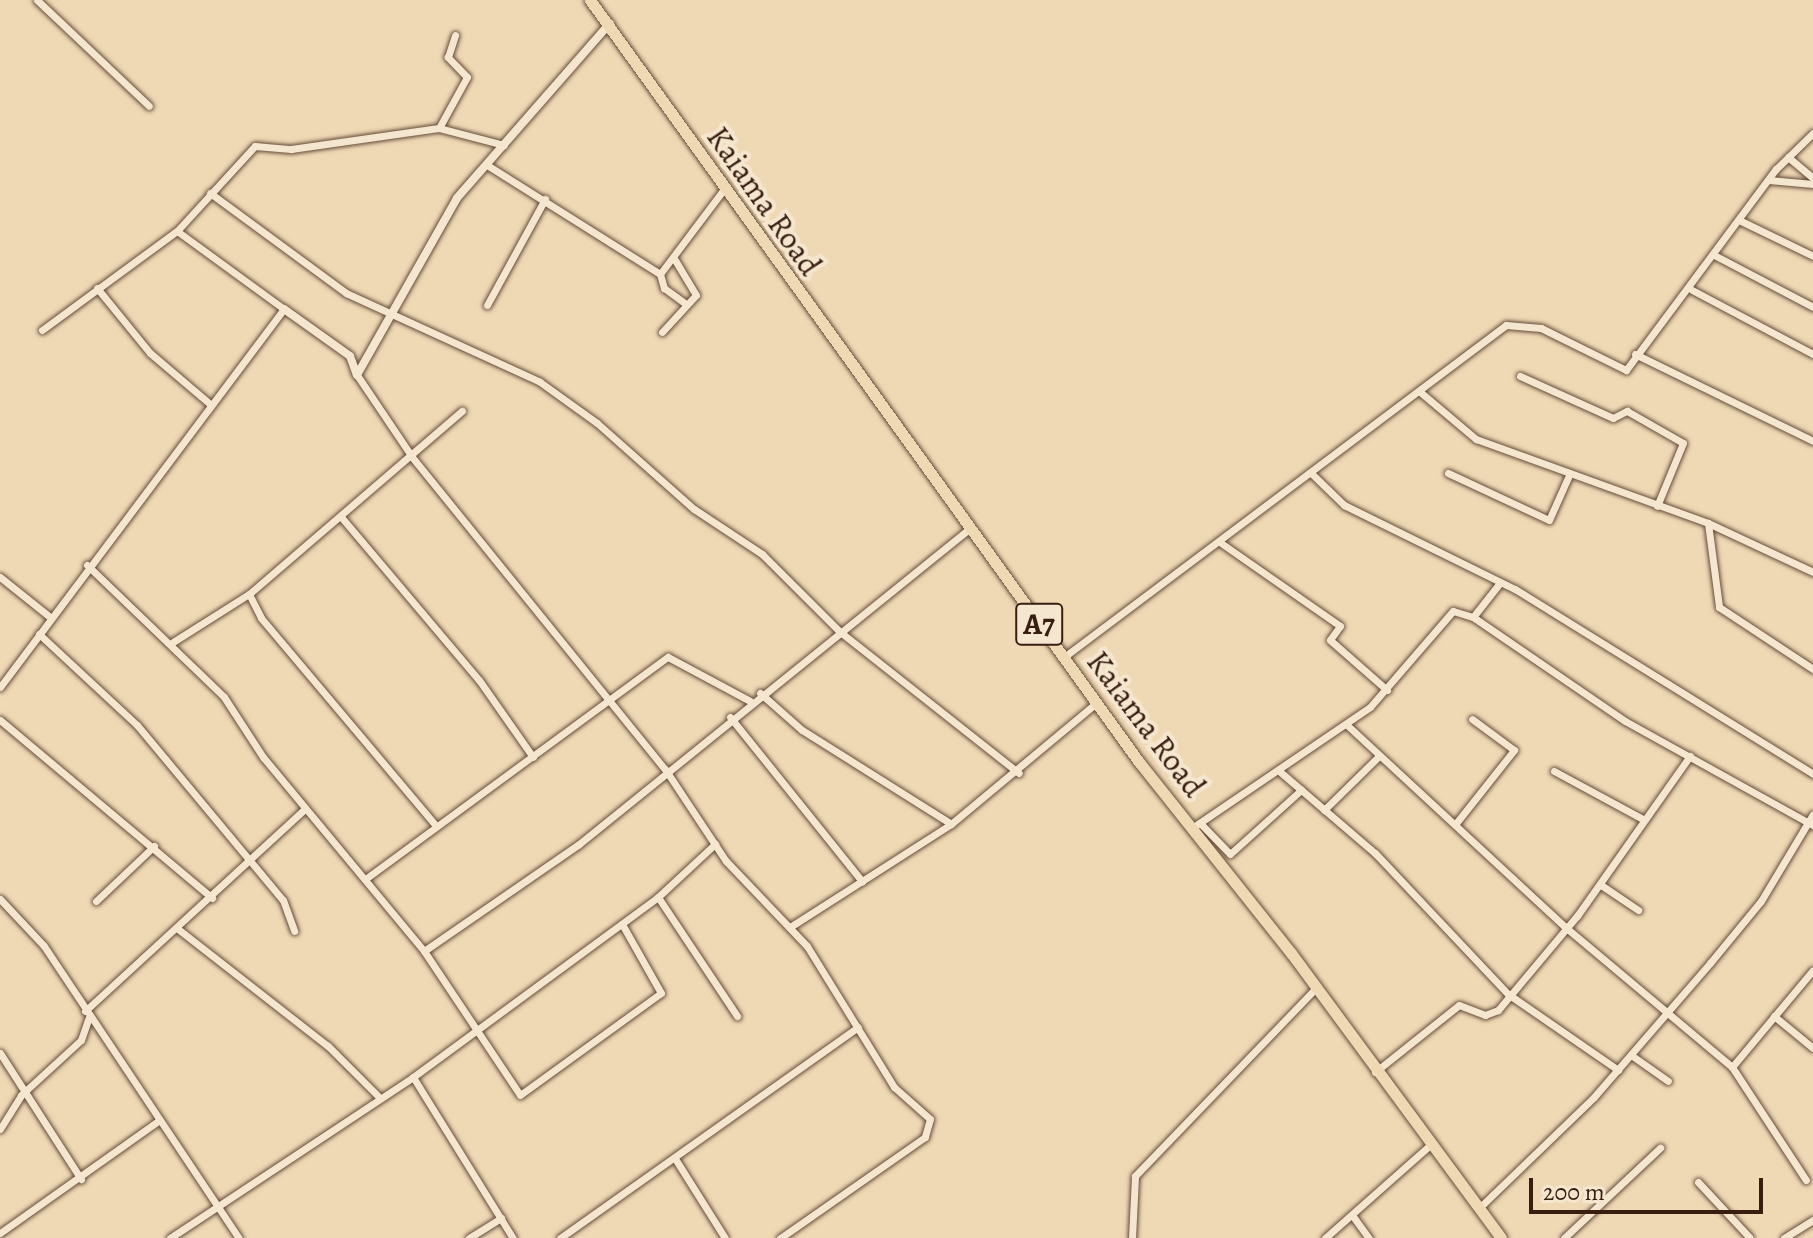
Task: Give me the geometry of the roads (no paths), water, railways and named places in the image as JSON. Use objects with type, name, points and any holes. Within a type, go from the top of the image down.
[{"type":"highway","name":"Kaiama Road","points":[[590,0],[611,22],[724,189],[1096,703],[1196,826],[1373,1073],[1501,1238]]},
{"type":"street","points":[[37,0],[149,106]]},
{"type":"street","points":[[357,375],[392,318],[457,198],[611,22]]},
{"type":"street","points":[[439,128],[467,77],[448,57],[455,35]]},
{"type":"street","points":[[42,330],[177,231],[255,146],[291,149],[439,128],[504,145]]},
{"type":"street","points":[[1064,657],[1221,543],[1506,325],[1523,321],[1626,370],[1635,354],[1692,290],[1769,180],[1813,133]]},
{"type":"street","points":[[1788,157],[1813,178]]},
{"type":"street","points":[[487,165],[660,274],[664,288],[683,302]]},
{"type":"street","points":[[1769,180],[1813,184]]},
{"type":"street","points":[[660,274],[675,260],[724,189]]},
{"type":"street","points":[[210,193],[270,244],[392,318],[540,382],[631,447],[715,526],[762,554],[839,631],[1019,773]]},
{"type":"street","points":[[487,305],[545,199]]},
{"type":"street","points":[[1741,221],[1813,256]]},
{"type":"street","points":[[177,231],[350,356],[357,375],[412,457],[607,705],[665,769],[715,844],[790,927],[858,1027],[894,1087],[930,1119],[932,1131],[780,1238]]},
{"type":"street","points":[[1716,256],[1813,307]]},
{"type":"street","points":[[662,332],[683,302],[696,291],[675,260]]},
{"type":"street","points":[[97,288],[150,353],[210,404]]},
{"type":"street","points":[[1692,290],[1813,354]]},
{"type":"street","points":[[0,687],[87,565],[284,309]]},
{"type":"street","points":[[1635,354],[1813,441]]},
{"type":"street","points":[[1520,376],[1613,418],[1627,411],[1683,443],[1657,506]]},
{"type":"street","points":[[1419,391],[1467,435],[1708,523],[1813,572]]},
{"type":"street","points":[[173,642],[249,594],[342,518],[462,411]]},
{"type":"street","points":[[1448,473],[1549,520],[1570,473]]},
{"type":"street","points":[[1312,474],[1344,505],[1499,584],[1813,774]]},
{"type":"street","points":[[342,518],[479,680],[533,757]]},
{"type":"street","points":[[1708,523],[1719,607],[1813,669]]},
{"type":"street","points":[[424,951],[579,844],[665,769],[969,529]]},
{"type":"street","points":[[1221,543],[1340,626],[1330,640],[1387,690]]},
{"type":"street","points":[[87,565],[173,642],[224,697],[305,809],[368,877],[424,951],[472,1033],[520,1095],[655,998],[661,983],[622,924]]},
{"type":"street","points":[[0,577],[50,617]]},
{"type":"street","points":[[1473,617],[1499,584]]},
{"type":"street","points":[[249,594],[261,618],[436,826]]},
{"type":"street","points":[[1301,790],[1230,854],[1196,826],[1347,725],[1387,690],[1453,611],[1473,617],[1625,721],[1811,820],[1761,901],[1631,1055],[1478,1209]]},
{"type":"street","points":[[39,634],[137,725],[283,900],[294,931]]},
{"type":"street","points":[[368,877],[674,656],[750,701]]},
{"type":"street","points":[[760,693],[802,730],[951,824]]},
{"type":"street","points":[[790,927],[951,824],[1019,773],[1096,703]]},
{"type":"street","points":[[730,717],[862,881]]},
{"type":"street","points":[[1457,822],[1514,750],[1472,719]]},
{"type":"street","points":[[0,720],[154,846],[212,898]]},
{"type":"street","points":[[1347,725],[1378,757],[1457,822],[1564,926],[1669,1009],[1732,1067],[1806,1180]]},
{"type":"street","points":[[1373,1073],[1454,1008],[1492,1015],[1601,885],[1641,818],[1690,756]]},
{"type":"street","points":[[1324,810],[1378,757]]},
{"type":"street","points":[[1278,770],[1324,810],[1508,994],[1618,1070]]},
{"type":"street","points":[[1554,771],[1641,818]]},
{"type":"street","points":[[0,1129],[21,1095],[81,1040],[87,1014],[305,809]]},
{"type":"street","points":[[170,1238],[413,1077],[658,897],[715,844]]},
{"type":"street","points":[[96,901],[154,846]]},
{"type":"street","points":[[1601,885],[1638,910]]},
{"type":"street","points":[[658,897],[737,1016]]},
{"type":"street","points":[[0,899],[44,946],[239,1238]]},
{"type":"street","points":[[178,929],[328,1046],[379,1097]]},
{"type":"street","points":[[1732,1067],[1813,970]]},
{"type":"street","points":[[1132,1238],[1135,1176],[1315,989]]},
{"type":"street","points":[[1774,1016],[1813,1048]]},
{"type":"street","points":[[560,1238],[676,1160],[858,1027]]},
{"type":"street","points":[[0,1053],[18,1076],[21,1095],[81,1179]]},
{"type":"street","points":[[1631,1055],[1668,1081]]},
{"type":"street","points":[[413,1077],[513,1238]]},
{"type":"street","points":[[0,1233],[81,1179],[158,1121]]},
{"type":"street","points":[[1325,1238],[1428,1147]]},
{"type":"street","points":[[1564,1238],[1660,1148]]},
{"type":"street","points":[[676,1160],[725,1238]]},
{"type":"street","points":[[1698,1182],[1750,1238]]},
{"type":"street","points":[[1352,1215],[1369,1238]]},
{"type":"street","points":[[469,1238],[501,1218]]},
{"type":"street","points":[[1784,1238],[1813,1220]]}]
